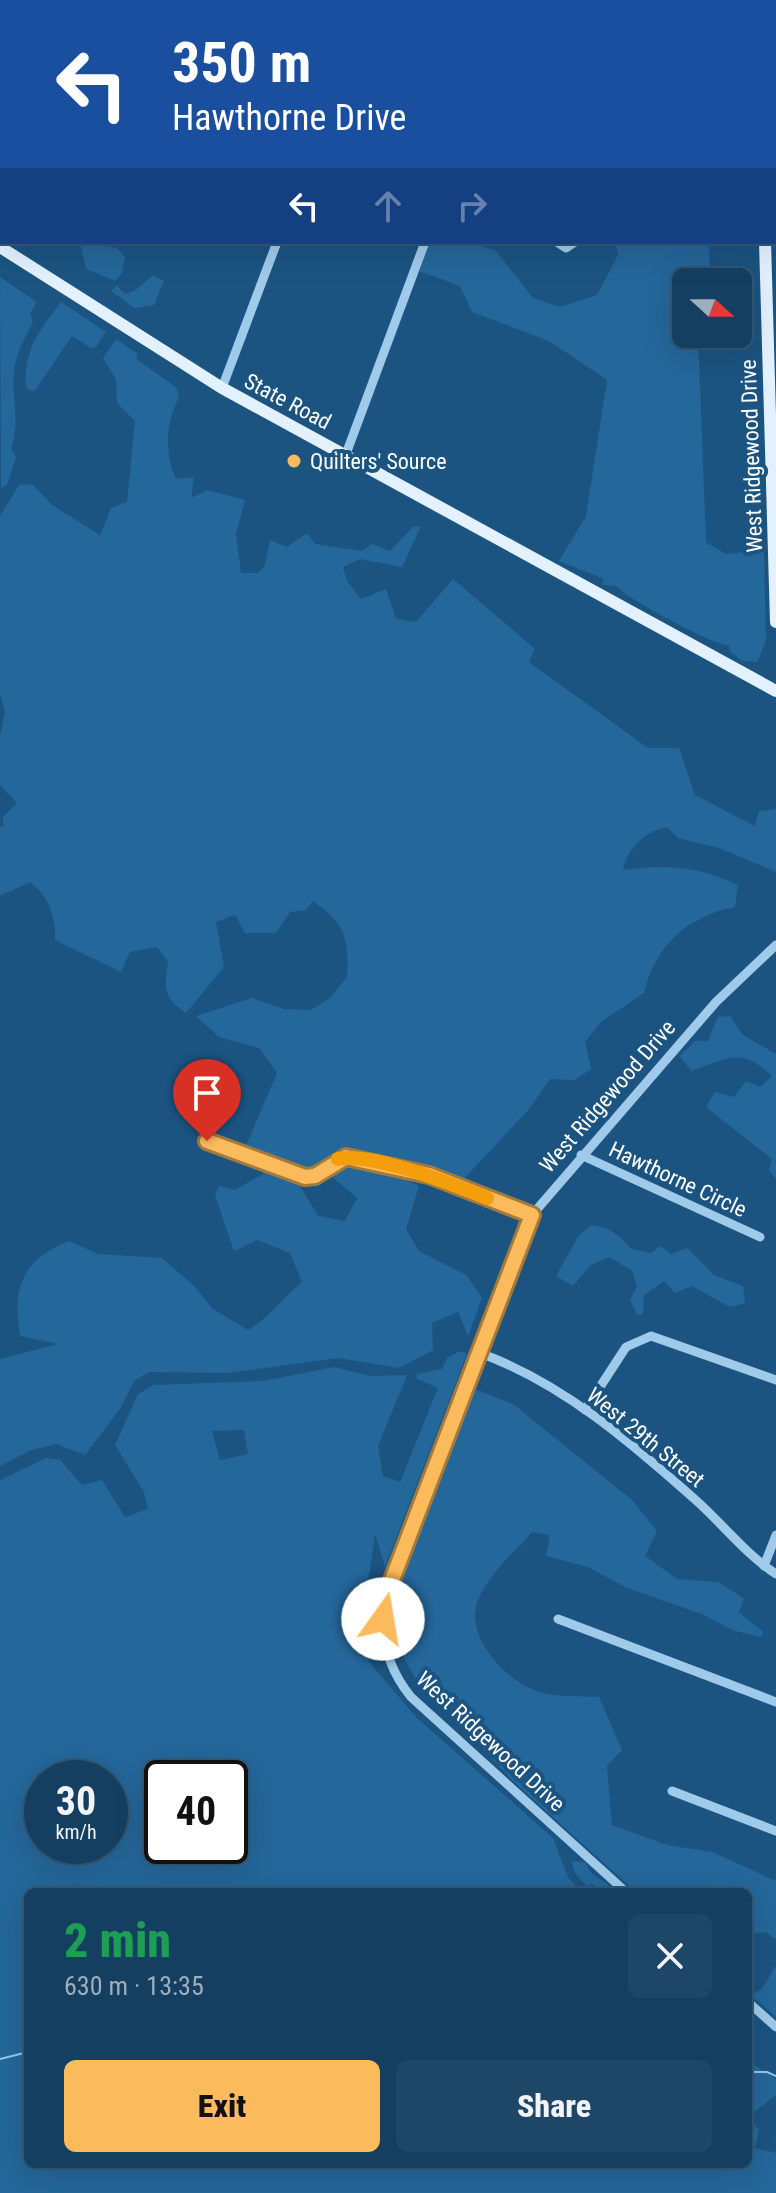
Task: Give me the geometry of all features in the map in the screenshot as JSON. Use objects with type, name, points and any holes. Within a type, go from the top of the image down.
[{"type":"main road","name":"West Ridgewood Drive","points":[[765,244],[776,622]]},
{"type":"main road","name":"State Road","points":[[0,247],[222,388],[776,691]]},
{"type":"street","points":[[222,388],[276,244]]},
{"type":"street","points":[[346,454],[424,244]]},
{"type":"street","name":"West Ridgewood Drive","points":[[622,1888],[419,1707],[397,1679],[388,1658],[383,1631],[388,1593],[477,1352],[532,1215],[716,1002],[776,945]]},
{"type":"street","points":[[207,1141],[305,1177],[315,1176],[346,1157],[405,1168],[532,1215]]},
{"type":"street","name":"Hawthorne Circle","points":[[581,1155],[760,1237]]},
{"type":"street","points":[[585,1410],[626,1347],[651,1336],[776,1380]]},
{"type":"street","name":"West 29th Street","points":[[477,1352],[537,1376],[585,1410],[699,1503],[776,1574]]},
{"type":"street","points":[[764,1566],[776,1535]]},
{"type":"street","points":[[558,1619],[776,1702]]},
{"type":"street","points":[[672,1791],[776,1831]]},
{"type":"street","points":[[752,2006],[776,2027]]},
{"type":"shaded area","points":[[80,244],[117,248],[125,257],[122,273],[115,281],[86,269]]},
{"type":"shaded area","points":[[428,244],[477,244],[496,251],[533,298],[560,307],[597,295],[618,255],[615,244],[709,244],[710,268],[672,268],[672,348],[699,348],[706,542],[726,554],[764,550],[766,641],[757,662],[743,661],[730,652],[729,645],[671,621],[616,586],[602,585],[604,579],[559,561],[586,516],[607,380],[549,341],[472,312],[460,286],[419,271]]},
{"type":"shaded area","points":[[153,275],[164,281],[154,305],[134,308],[111,291],[117,285],[125,294],[136,290]]},
{"type":"shaded area","points":[[0,277],[37,302],[30,313],[33,322],[15,364],[16,419],[11,449],[16,457],[8,483],[1,489]]},
{"type":"shaded area","points":[[61,302],[106,332],[96,347],[91,348],[72,336],[34,392],[26,388],[30,352],[39,332]]},
{"type":"shaded area","points":[[116,339],[138,354],[136,359],[176,387],[179,397],[169,427],[168,448],[176,479],[194,477],[191,498],[207,490],[245,500],[236,534],[241,573],[258,573],[265,565],[270,540],[287,547],[307,533],[315,544],[362,551],[372,544],[390,551],[413,527],[421,526],[402,567],[360,559],[343,567],[347,581],[361,599],[386,589],[396,619],[416,622],[453,579],[535,649],[529,662],[648,748],[679,748],[695,795],[755,826],[759,811],[776,809],[776,872],[719,848],[678,838],[667,827],[651,832],[633,848],[623,870],[668,867],[709,874],[738,885],[735,907],[702,918],[676,936],[656,961],[644,993],[601,1022],[585,1042],[591,1069],[575,1080],[550,1079],[529,1109],[462,1181],[352,1149],[330,1156],[304,1173],[245,1148],[277,1073],[259,1048],[219,1037],[196,1016],[252,998],[284,1009],[311,1010],[330,998],[347,977],[346,941],[332,917],[313,901],[306,910],[290,912],[276,933],[245,933],[235,915],[216,922],[224,967],[186,1013],[169,997],[166,986],[168,962],[157,947],[130,952],[121,972],[55,940],[50,908],[30,882],[0,896],[0,826],[3,827],[3,817],[17,803],[0,785],[0,737],[5,712],[0,693],[0,516],[19,485],[32,484],[52,505],[100,535],[111,508],[127,502],[135,421],[117,403],[116,380],[103,358]]},
{"type":"shaded area","points":[[730,1016],[743,1035],[776,1054],[776,1179],[769,1170],[772,1159],[706,1107],[715,1092],[734,1097],[746,1081],[760,1087],[772,1076],[751,1060],[733,1057],[691,1071],[680,1056],[695,1041],[708,1041],[718,1017]]},
{"type":"shaded area","points":[[351,1164],[388,1171],[419,1186],[406,1229],[419,1251],[466,1275],[482,1298],[468,1336],[458,1312],[432,1323],[433,1350],[399,1368],[338,1358],[228,1373],[149,1372],[134,1381],[120,1409],[85,1455],[56,1444],[31,1450],[0,1466],[0,1359],[58,1344],[20,1336],[20,1289],[24,1277],[40,1257],[69,1241],[98,1254],[162,1258],[194,1286],[213,1309],[248,1330],[302,1282],[290,1253],[257,1240],[234,1251],[215,1195],[219,1186],[235,1190],[266,1172],[300,1186],[318,1216],[345,1221],[357,1198],[330,1175]]},
{"type":"shaded area","points":[[590,1225],[613,1232],[631,1249],[651,1253],[661,1246],[671,1254],[687,1248],[714,1275],[743,1286],[745,1303],[730,1307],[692,1286],[675,1293],[664,1281],[644,1295],[643,1314],[637,1315],[630,1300],[637,1286],[632,1271],[609,1257],[591,1265],[573,1286],[556,1276],[578,1237]]},
{"type":"shaded area","points":[[460,1351],[467,1354],[385,1567],[375,1534],[368,1583],[368,1604],[374,1614],[369,1662],[417,1718],[553,1838],[568,1877],[578,1888],[24,1888],[24,2168],[752,2168],[752,2121],[759,2130],[755,2148],[776,2153],[776,2193],[0,2193],[0,1480],[46,1458],[60,1460],[82,1485],[102,1480],[125,1517],[148,1509],[144,1492],[115,1445],[138,1394],[154,1385],[262,1381],[335,1367],[370,1376],[407,1375],[378,1446],[383,1476],[400,1482],[438,1388],[417,1379],[417,1374],[442,1369],[447,1358]],"holes":[[[244,1430],[248,1454],[220,1460],[212,1431]]]},
{"type":"shaded area","points":[[469,1387],[513,1404],[632,1500],[657,1531],[645,1556],[677,1579],[719,1582],[744,1599],[739,1612],[763,1632],[761,1637],[732,1630],[704,1615],[625,1587],[588,1567],[546,1556],[550,1535],[532,1532],[488,1581],[475,1614],[483,1644],[516,1680],[543,1693],[599,1697],[622,1750],[607,1766],[612,1825],[667,1845],[712,1852],[776,1881],[776,1940],[766,1932],[752,1934],[752,1888],[632,1888],[514,1782],[417,1681],[398,1648],[395,1613],[401,1581]]},
{"type":"shaded area","points":[[572,1861],[585,1862],[591,1873],[609,1885],[607,1888],[596,1888],[593,1884],[587,1886],[575,1872]]},
{"type":"shaded area","points":[[776,1966],[776,2017],[752,1996],[761,1990]]},
{"type":"shaded area","points":[[752,2064],[776,2079],[776,2095],[752,2114]]},
{"type":"waterway","points":[[0,2059],[24,2053]]},
{"type":"waterway","points":[[752,2072],[767,2072],[776,2076]]},
{"type":"slow traffic","points":[[338,1159],[346,1157],[405,1168],[487,1198]]},
{"type":"place","name":"Quilters' Source","points":[[294,461]]},
{"type":"route","points":[[207,1141],[305,1177],[315,1176],[346,1157],[405,1168],[532,1215],[392,1580],[383,1619]]}]
